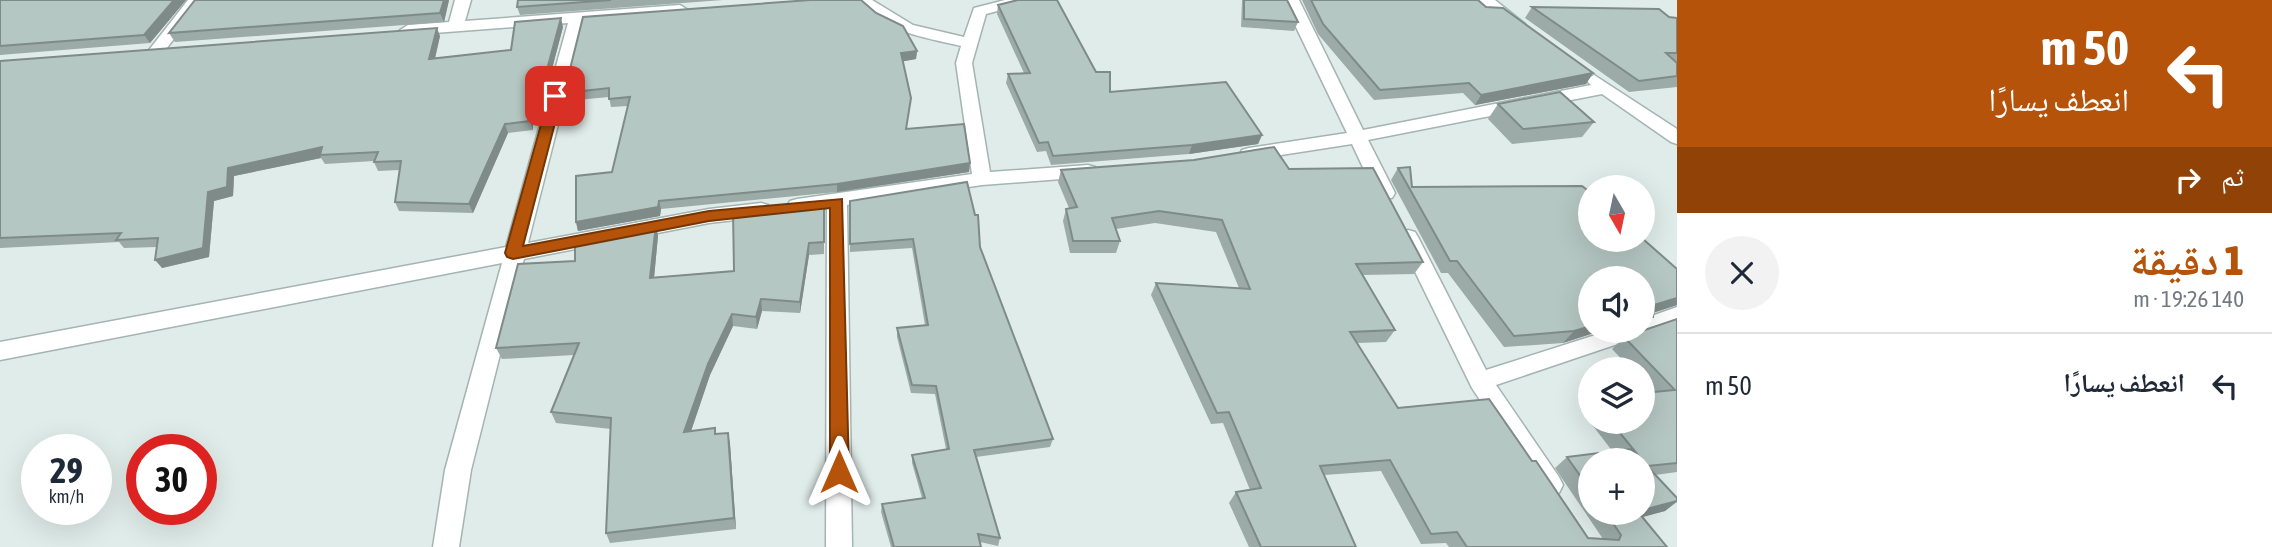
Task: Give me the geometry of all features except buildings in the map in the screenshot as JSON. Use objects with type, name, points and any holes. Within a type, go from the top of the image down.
[{"type":"street","points":[[184,48],[150,51],[197,0]]},
{"type":"street","points":[[455,27],[463,0]]},
{"type":"street","points":[[862,0],[908,29],[970,43]]},
{"type":"street","points":[[982,178],[964,64],[979,11],[1023,0]]},
{"type":"street","points":[[1291,0],[1356,137],[1480,381],[1562,503]]},
{"type":"street","points":[[1485,0],[1528,32]]},
{"type":"street","points":[[387,32],[696,9]]},
{"type":"street","points":[[446,547],[458,470],[577,17]]},
{"type":"street","points":[[1583,72],[1677,138]]},
{"type":"street","points":[[1228,157],[1356,137],[1604,88]]},
{"type":"street","points":[[0,351],[709,216],[837,202],[982,178],[1106,169]]},
{"type":"street","points":[[837,202],[839,547]]},
{"type":"street","points":[[1655,323],[1677,315]]},
{"type":"street","points":[[1480,381],[1598,343]]},
{"type":"route","points":[[555,96],[513,253],[709,216],[837,202],[839,472]]}]
